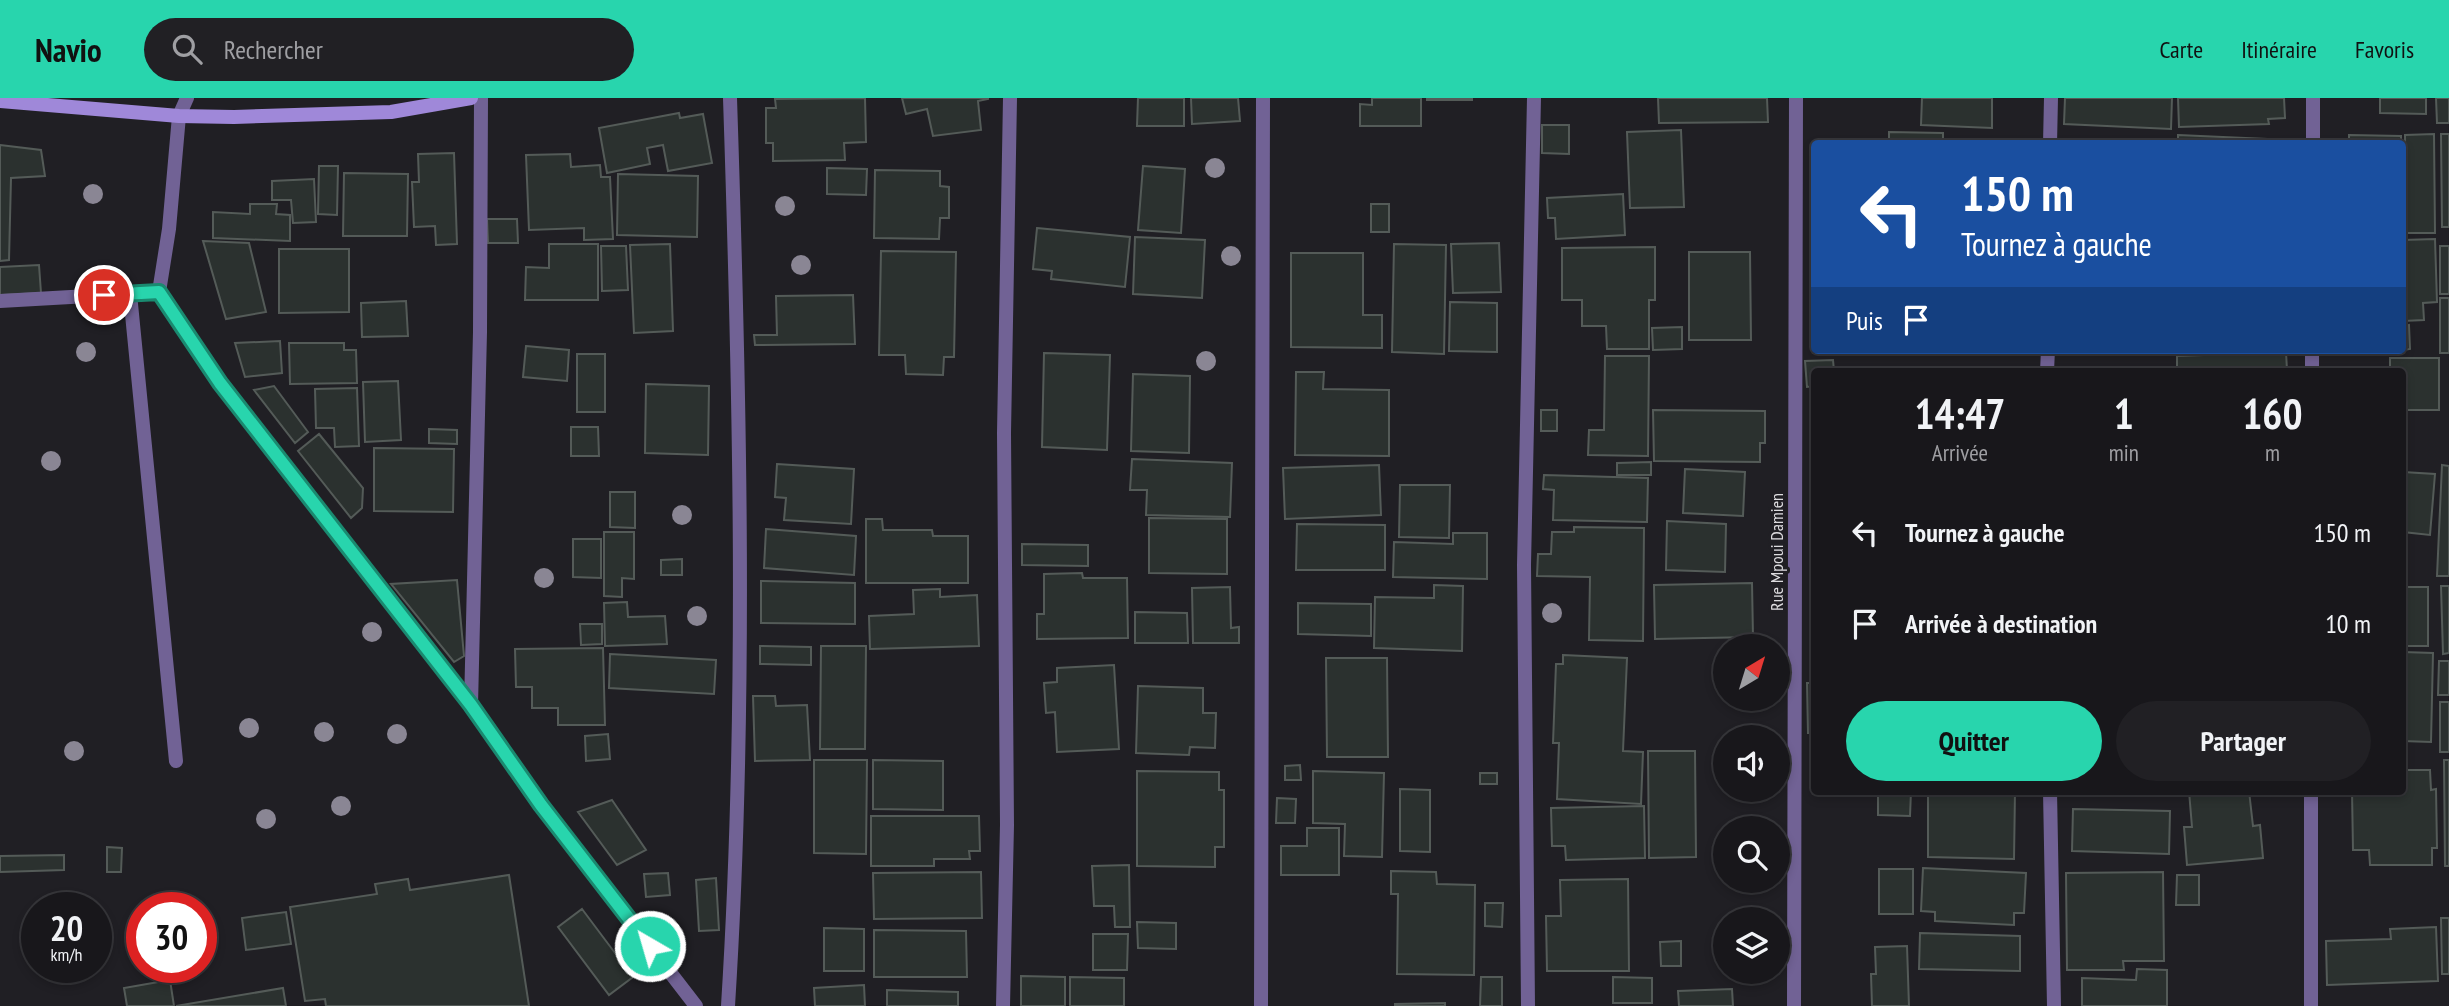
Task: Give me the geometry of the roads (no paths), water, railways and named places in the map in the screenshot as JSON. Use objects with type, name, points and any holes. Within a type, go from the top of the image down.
[{"type":"main road","points":[[0,101],[179,116],[391,112],[471,98]]},
{"type":"street","points":[[187,98],[179,116],[169,229],[159,292],[220,383],[471,705],[541,805],[696,1006]]},
{"type":"street","points":[[471,705],[480,332],[481,98]]},
{"type":"street","points":[[728,1006],[738,846],[739,515],[739,390],[730,98]]},
{"type":"street","points":[[1003,1006],[1007,825],[1004,433],[1010,98]]},
{"type":"street","points":[[1261,1006],[1263,98]]},
{"type":"street","points":[[1528,1006],[1524,565],[1534,98]]},
{"type":"street","name":"Rue Mpoui Damien","points":[[1794,1006],[1796,98]]},
{"type":"street","points":[[2050,98],[2050,140]]},
{"type":"street","points":[[2313,98],[2313,140]]},
{"type":"street","points":[[0,301],[159,292]]},
{"type":"street","points":[[130,294],[176,761]]},
{"type":"street","points":[[2050,795],[2054,1006]]},
{"type":"street","points":[[2311,795],[2311,1006]]}]
